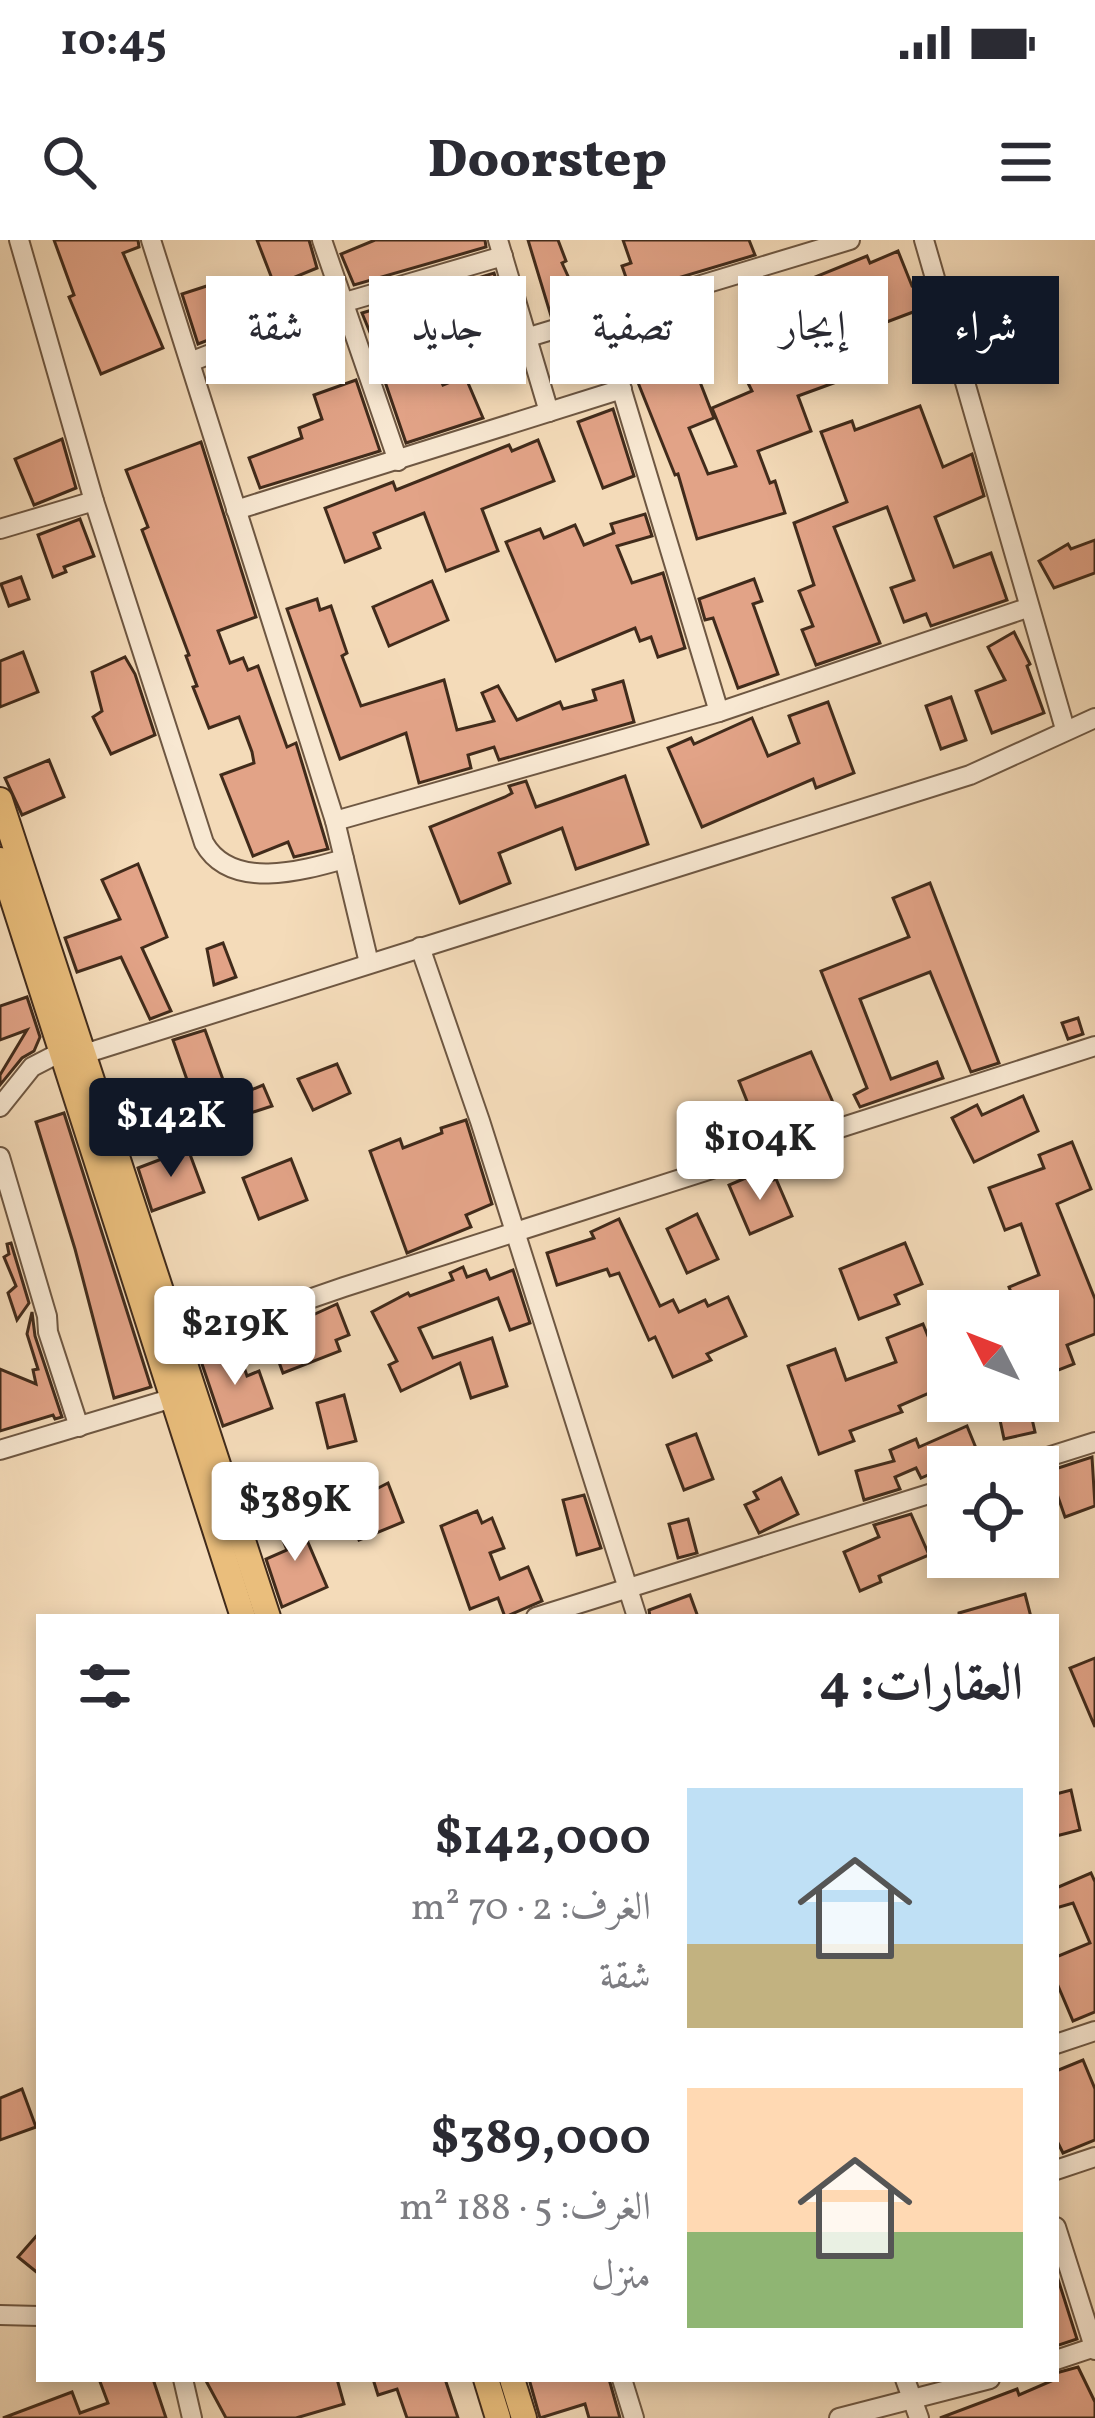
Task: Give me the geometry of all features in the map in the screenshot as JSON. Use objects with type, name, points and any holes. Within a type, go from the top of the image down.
[{"type":"main road","points":[[0,800],[173,1398],[242,1614]]},
{"type":"main road","points":[[0,860],[179,1344],[267,1614]]},
{"type":"main road","points":[[487,2382],[498,2418]]},
{"type":"main road","points":[[513,2382],[524,2418]]},
{"type":"street","points":[[19,240],[94,501],[210,852],[224,863],[271,874],[299,872],[344,859]]},
{"type":"street","points":[[152,240],[335,821],[370,963]]},
{"type":"street","points":[[322,240],[333,276]]},
{"type":"street","points":[[714,282],[850,240]]},
{"type":"street","points":[[924,240],[1064,729]]},
{"type":"street","points":[[345,302],[500,248],[549,412]]},
{"type":"street","points":[[345,311],[398,461]]},
{"type":"street","points":[[529,337],[550,331]]},
{"type":"street","points":[[190,362],[206,356]]},
{"type":"street","points":[[620,384],[719,712]]},
{"type":"street","points":[[236,510],[622,389]]},
{"type":"street","points":[[0,529],[94,501]]},
{"type":"street","points":[[335,821],[719,712],[1027,608]]},
{"type":"street","points":[[0,1107],[32,1067],[970,775],[1095,718]]},
{"type":"street","points":[[420,946],[636,1614]]},
{"type":"street","points":[[179,1344],[1095,1046]]},
{"type":"street","points":[[0,1157],[5,1195],[79,1426]]},
{"type":"street","points":[[0,1450],[173,1398]]},
{"type":"street","points":[[1059,1453],[1095,1442]]},
{"type":"street","points":[[546,1614],[927,1495]]},
{"type":"street","points":[[1059,2043],[1095,2031]]},
{"type":"street","points":[[1059,2169],[1095,2157]]},
{"type":"street","points":[[1059,2236],[1095,2348],[1059,2359]]},
{"type":"street","points":[[0,2315],[36,2316]]},
{"type":"street","points":[[184,2382],[192,2418]]},
{"type":"street","points":[[623,2382],[634,2418]]},
{"type":"street","points":[[839,2418],[908,2388],[962,2382]]},
{"type":"street","points":[[908,2388],[919,2418]]},
{"type":"building","points":[[54,240],[138,240],[139,247],[123,253],[163,348],[101,374],[69,297],[74,295]]},
{"type":"building","points":[[257,240],[309,240],[317,268],[297,276],[271,276]]},
{"type":"building","points":[[375,240],[485,240],[486,247],[385,276],[369,276],[369,281],[354,285],[341,254]]},
{"type":"building","points":[[528,240],[558,240],[566,261],[562,263],[568,276],[550,276],[550,313]]},
{"type":"building","points":[[623,240],[749,240],[755,255],[685,276],[625,276],[622,266],[631,263]]},
{"type":"building","points":[[898,251],[912,286],[912,312],[888,321],[888,276],[817,276],[867,256],[870,263]]},
{"type":"building","points":[[206,286],[206,341],[198,344],[182,294]]},
{"type":"building","points":[[356,380],[380,451],[260,488],[249,458],[302,438],[299,428],[322,419],[314,395]]},
{"type":"building","points":[[386,384],[468,384],[483,418],[406,443]]},
{"type":"building","points":[[639,384],[701,384],[714,418],[689,428],[708,474],[736,466],[712,408],[752,391],[748,384],[831,384],[798,396],[811,431],[758,451],[770,483],[775,481],[785,513],[697,539]]},
{"type":"building","points":[[920,406],[943,467],[972,454],[984,496],[935,517],[954,567],[991,553],[1007,600],[931,626],[926,614],[904,622],[891,588],[914,580],[887,507],[834,527],[880,643],[816,665],[802,630],[813,626],[799,591],[814,585],[794,523],[847,502],[821,432],[852,421],[855,430]]},
{"type":"building","points":[[613,409],[634,476],[603,488],[578,422]]},
{"type":"building","points":[[62,439],[76,488],[34,505],[15,459]]},
{"type":"building","points":[[538,440],[554,481],[482,509],[498,551],[446,571],[424,513],[374,533],[380,548],[345,562],[325,508],[393,482],[396,490],[509,445],[512,451]]},
{"type":"building","points":[[201,442],[256,617],[218,631],[230,663],[243,658],[248,670],[258,666],[287,747],[296,743],[328,849],[294,857],[288,842],[253,856],[221,775],[254,763],[252,752],[239,717],[209,728],[193,687],[197,686],[189,655],[142,530],[148,527],[126,470]]},
{"type":"building","points":[[645,514],[652,536],[617,546],[632,583],[663,573],[685,648],[658,657],[651,637],[640,641],[635,628],[556,661],[506,542],[540,529],[544,538],[575,525],[584,545],[614,533],[611,524]]},
{"type":"building","points":[[80,519],[94,556],[64,567],[66,572],[53,577],[38,535]]},
{"type":"building","points":[[1095,540],[1095,573],[1054,588],[1039,561],[1068,544],[1071,549]]},
{"type":"building","points":[[21,577],[29,599],[9,606],[1,584]]},
{"type":"building","points":[[754,579],[762,601],[753,604],[778,674],[738,688],[713,618],[705,620],[699,599]]},
{"type":"building","points":[[432,581],[448,620],[389,646],[373,607]]},
{"type":"building","points":[[317,599],[320,610],[331,606],[347,653],[342,656],[361,706],[444,680],[457,730],[494,721],[482,693],[498,686],[517,720],[560,702],[563,709],[596,700],[593,690],[623,681],[634,722],[499,760],[494,747],[468,755],[471,768],[419,783],[406,733],[340,759],[287,609]]},
{"type":"building","points":[[1014,632],[1030,664],[1044,713],[992,733],[976,691],[1005,680],[988,647]]},
{"type":"building","points":[[23,652],[38,692],[0,707],[0,661]]},
{"type":"building","points":[[125,657],[155,735],[111,754],[93,717],[102,711],[92,672]]},
{"type":"building","points":[[951,697],[966,740],[941,749],[926,706]]},
{"type":"building","points":[[828,702],[854,773],[816,788],[813,779],[702,827],[668,748],[691,738],[694,744],[752,718],[768,756],[799,743],[789,716]]},
{"type":"building","points":[[49,760],[64,797],[22,815],[5,778]]},
{"type":"building","points":[[625,776],[648,844],[576,869],[562,828],[499,853],[510,883],[460,903],[430,827],[505,797],[512,793],[509,786],[526,781],[536,807]]},
{"type":"building","points":[[138,864],[167,937],[142,948],[171,1011],[150,1019],[121,957],[77,972],[65,938],[120,919],[102,880]]},
{"type":"building","points":[[930,883],[999,1063],[971,1072],[930,972],[860,999],[891,1079],[937,1062],[943,1078],[860,1107],[854,1095],[867,1088],[821,971],[909,937],[893,898]]},
{"type":"building","points":[[223,943],[236,977],[214,985],[207,949]]},
{"type":"building","points":[[27,997],[40,1037],[34,1051],[0,1085],[0,1075],[27,1030],[0,1040],[0,1006]]},
{"type":"building","points":[[1078,1018],[1083,1034],[1068,1039],[1062,1023]]},
{"type":"building","points":[[205,1030],[230,1099],[263,1085],[272,1106],[204,1128],[173,1040]]},
{"type":"building","points":[[811,1052],[838,1114],[762,1139],[739,1081]]},
{"type":"building","points":[[337,1064],[350,1093],[313,1110],[298,1079]]},
{"type":"building","points":[[1023,1096],[1038,1131],[974,1162],[952,1118],[977,1105],[982,1115]]},
{"type":"building","points":[[64,1113],[151,1387],[114,1398],[36,1122]]},
{"type":"building","points":[[466,1120],[492,1204],[466,1215],[471,1227],[407,1253],[370,1151],[400,1139],[403,1148]]},
{"type":"building","points":[[1072,1142],[1091,1189],[1057,1204],[1095,1299],[1095,1334],[1067,1345],[1074,1364],[1059,1370],[1059,1290],[1010,1290],[1039,1275],[1021,1224],[1005,1230],[989,1188],[1044,1168],[1039,1155]]},
{"type":"building","points":[[188,1149],[204,1192],[152,1211],[138,1168]]},
{"type":"building","points":[[291,1159],[307,1200],[259,1219],[243,1178]]},
{"type":"building","points":[[755,1174],[760,1185],[776,1179],[792,1216],[750,1234],[729,1185]]},
{"type":"building","points":[[697,1214],[718,1259],[687,1273],[667,1229]]},
{"type":"building","points":[[619,1219],[660,1306],[673,1300],[679,1312],[705,1300],[708,1306],[728,1297],[746,1336],[707,1354],[711,1360],[673,1377],[655,1337],[649,1340],[619,1273],[610,1276],[607,1269],[557,1285],[547,1253],[594,1238],[591,1232]]},
{"type":"building","points":[[11,1243],[29,1303],[17,1320],[8,1293],[16,1286],[4,1257]]},
{"type":"building","points":[[905,1243],[922,1284],[895,1295],[899,1304],[859,1319],[840,1269]]},
{"type":"building","points":[[463,1267],[467,1277],[486,1270],[490,1279],[513,1270],[530,1323],[510,1330],[498,1298],[419,1328],[433,1358],[492,1338],[507,1386],[471,1398],[460,1363],[401,1391],[389,1365],[397,1361],[372,1312],[408,1293],[453,1280],[450,1273]]},
{"type":"building","points":[[337,1304],[349,1335],[336,1340],[340,1351],[283,1373],[269,1335]]},
{"type":"building","points":[[32,1312],[35,1336],[62,1417],[53,1415],[0,1431],[0,1369],[36,1384],[33,1370],[38,1369],[27,1334]]},
{"type":"building","points":[[923,1324],[927,1394],[899,1406],[902,1412],[850,1431],[854,1441],[819,1454],[788,1366],[835,1349],[846,1380],[896,1362],[887,1338]]},
{"type":"building","points":[[238,1349],[247,1376],[259,1371],[272,1408],[223,1426],[201,1361]]},
{"type":"building","points":[[344,1395],[356,1441],[328,1448],[317,1403]]},
{"type":"building","points":[[1000,1422],[1033,1422],[1035,1432],[1004,1439]]},
{"type":"building","points":[[967,1426],[975,1446],[927,1446],[927,1475],[921,1478],[916,1468],[895,1477],[900,1489],[864,1500],[856,1471],[894,1461],[890,1450],[916,1439],[919,1447]]},
{"type":"building","points":[[696,1434],[713,1479],[684,1490],[667,1445]]},
{"type":"building","points":[[1092,1457],[1095,1506],[1065,1517],[1059,1500],[1059,1468]]},
{"type":"building","points":[[254,1470],[267,1508],[251,1513],[239,1475]]},
{"type":"building","points":[[781,1478],[798,1514],[759,1533],[745,1505],[758,1499],[754,1492]]},
{"type":"building","points":[[388,1483],[403,1522],[359,1540],[345,1505]]},
{"type":"building","points":[[584,1495],[601,1548],[577,1555],[563,1500]]},
{"type":"building","points":[[477,1511],[482,1523],[492,1518],[504,1548],[490,1553],[500,1579],[528,1567],[542,1601],[512,1614],[504,1614],[498,1598],[470,1609],[441,1526]]},
{"type":"building","points":[[295,1512],[327,1587],[282,1607],[266,1559],[287,1550],[275,1521]]},
{"type":"building","points":[[911,1514],[927,1556],[879,1576],[881,1582],[860,1591],[844,1552],[879,1537],[874,1525]]},
{"type":"building","points":[[688,1519],[697,1553],[678,1558],[669,1524]]},
{"type":"building","points":[[1025,1594],[1030,1614],[959,1614]]},
{"type":"building","points":[[690,1595],[697,1614],[650,1614],[649,1610]]},
{"type":"building","points":[[1095,1658],[1095,1727],[1070,1668]]},
{"type":"building","points":[[1071,1790],[1080,1830],[1059,1835],[1059,1793]]},
{"type":"building","points":[[1091,1873],[1095,1882],[1095,2012],[1073,2021],[1059,1988],[1059,1956],[1090,1943],[1073,1903],[1059,1907],[1059,1887]]},
{"type":"building","points":[[1083,2060],[1095,2089],[1095,2140],[1063,2153],[1059,2145],[1059,2070]]},
{"type":"building","points":[[22,2089],[36,2127],[0,2140],[0,2098]]},
{"type":"building","points":[[36,2236],[36,2272],[18,2257]]},
{"type":"building","points":[[1059,2282],[1077,2339],[1059,2345]]},
{"type":"building","points":[[1078,2367],[1095,2402],[1095,2418],[940,2418],[1017,2389],[1019,2395],[1059,2382],[1059,2372]]},
{"type":"building","points":[[100,2382],[154,2382],[166,2418],[3,2418],[72,2392],[80,2413],[108,2403]]},
{"type":"building","points":[[207,2382],[338,2382],[344,2404],[296,2418],[226,2418]]},
{"type":"building","points":[[374,2382],[446,2382],[458,2418],[407,2418],[397,2389],[378,2395]]},
{"type":"building","points":[[530,2382],[610,2382],[620,2418],[589,2418],[585,2404],[540,2418]]}]
